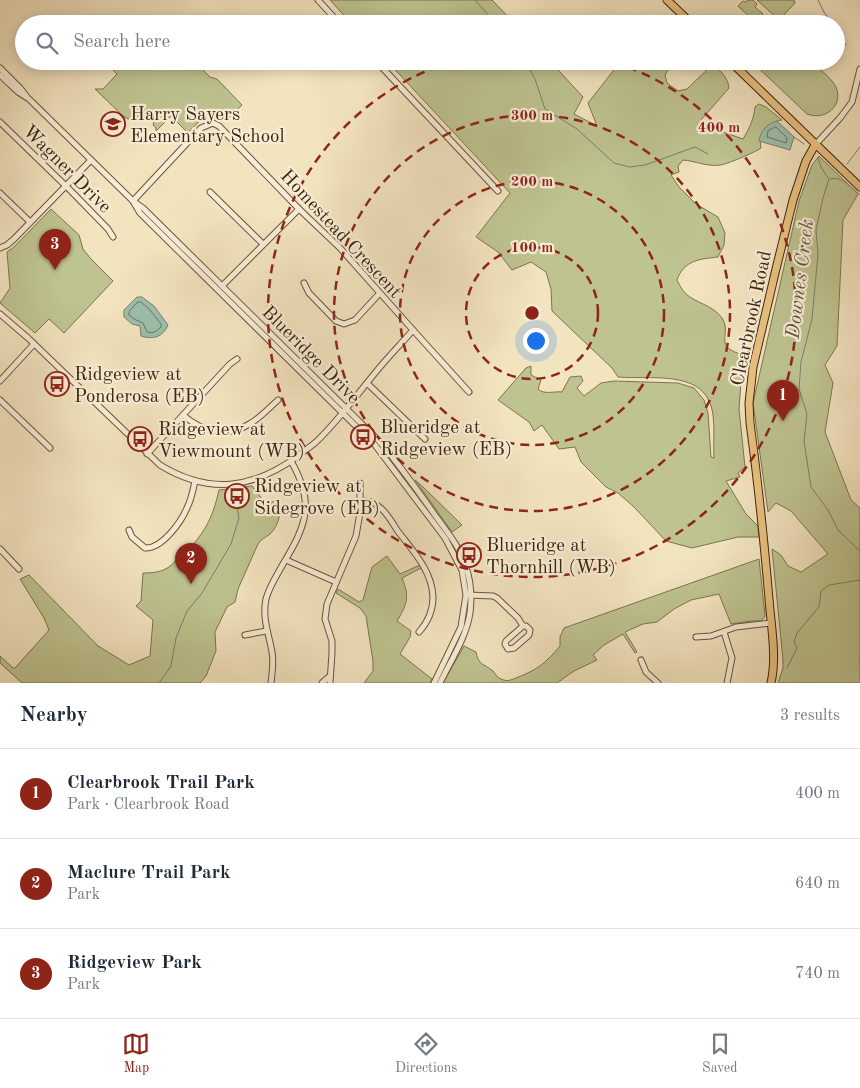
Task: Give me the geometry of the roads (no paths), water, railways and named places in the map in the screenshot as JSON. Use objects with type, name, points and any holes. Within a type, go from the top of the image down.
[{"type":"main road","points":[[667,0],[683,15]]},
{"type":"main road","points":[[739,70],[860,187]]},
{"type":"main road","name":"Clearbrook Road","points":[[771,683],[774,665],[762,520],[750,423],[750,383],[793,200],[806,161],[816,145]]},
{"type":"street","points":[[318,0],[332,15]]},
{"type":"street","name":"Blueridge Drive","points":[[0,68],[29,100]]},
{"type":"street","name":"Clearbrook Road","points":[[816,145],[852,102],[860,69]]},
{"type":"street","points":[[385,70],[498,190]]},
{"type":"street","name":"Blueridge Drive","points":[[0,75],[29,100],[132,201],[140,213],[379,441],[400,466],[449,536],[466,565],[470,613],[462,642],[440,683]]},
{"type":"street","name":"Wagner Drive","points":[[0,122],[66,186],[113,236]]},
{"type":"street","name":"Homestead Crescent","points":[[132,201],[201,128],[213,123],[219,126],[298,209],[340,248],[379,294],[469,392]]},
{"type":"street","points":[[0,248],[7,245],[91,160]]},
{"type":"street","points":[[0,192],[30,222]]},
{"type":"street","points":[[210,192],[263,244]]},
{"type":"street","name":"Blueridge Drive","points":[[132,201],[143,208],[345,410]]},
{"type":"street","points":[[222,286],[298,209]]},
{"type":"street","points":[[304,283],[309,293],[336,321],[344,324],[355,320],[379,294]]},
{"type":"street","points":[[0,314],[34,344],[147,454],[170,471],[208,484],[240,483],[257,479],[271,473],[315,443],[413,330]]},
{"type":"street","points":[[0,381],[34,344]]},
{"type":"street","points":[[147,454],[230,364],[237,360]]},
{"type":"street","points":[[368,384],[425,439]]},
{"type":"street","points":[[0,400],[50,448]]},
{"type":"street","points":[[183,415],[202,428],[213,431],[236,430],[251,423],[278,400]]},
{"type":"street","points":[[271,683],[274,664],[266,631],[266,600],[273,582],[300,534],[306,505],[302,483],[291,460]]},
{"type":"street","points":[[128,530],[132,537],[146,548],[155,547],[160,544],[182,519],[195,481]]},
{"type":"street","points":[[330,683],[332,641],[324,614],[356,536],[360,483]]},
{"type":"street","points":[[360,500],[372,502],[383,510],[417,556],[429,578],[433,597],[432,607],[426,624],[419,632]]},
{"type":"street","points":[[0,549],[19,569]]},
{"type":"street","points":[[286,560],[336,582]]},
{"type":"street","points":[[469,595],[493,596],[497,598],[518,618],[523,626],[530,630],[529,635],[514,648],[508,649],[505,644],[506,641],[523,626]]},
{"type":"street","name":"Blueridge Drive","points":[[434,683],[461,627],[469,595]]},
{"type":"street","points":[[696,637],[711,636],[736,627],[771,623]]},
{"type":"street","points":[[245,635],[266,631]]},
{"type":"street","points":[[724,632],[732,658],[728,683]]},
{"type":"street","points":[[641,660],[646,672],[658,683]]},
{"type":"street","points":[[322,683],[330,676]]},
{"type":"water","points":[[777,121],[794,137],[790,150],[759,141],[765,128]]},
{"type":"water","points":[[137,297],[142,297],[154,306],[168,325],[157,337],[141,336],[140,326],[132,324],[124,317],[124,310]]},
{"type":"waterway","points":[[475,0],[488,15]]},
{"type":"waterway","points":[[818,0],[826,15]]},
{"type":"waterway","points":[[530,70],[545,109],[577,129],[614,163],[630,167],[645,165],[695,147],[708,154]]},
{"type":"waterway","points":[[794,137],[804,144]]},
{"type":"waterway","points":[[847,164],[860,147]]},
{"type":"waterway","points":[[818,158],[828,178]]},
{"type":"waterway","points":[[830,179],[835,178],[843,181],[860,195]]},
{"type":"waterway","name":"Downes Creek","points":[[829,179],[816,230],[818,254],[812,319],[801,362],[799,389],[807,414],[804,441],[811,487],[828,510],[838,530],[860,551]]},
{"type":"waterway","points":[[159,683],[171,666],[176,638],[187,611],[202,593],[231,544],[239,518],[236,501]]},
{"type":"waterway","points":[[787,668],[797,648],[794,642],[797,633],[819,607],[821,591],[829,585],[860,580]]},
{"type":"place","name":"Harry Sayers Elementary School","points":[[113,124]]},
{"type":"place","name":"Ridgeview Park","points":[[55,270]]},
{"type":"place","name":"Ridgeview at Ponderosa (EB)","points":[[57,384]]},
{"type":"place","name":"Clearbrook Trail Park","points":[[783,421]]},
{"type":"place","name":"Blueridge at Ridgeview (EB)","points":[[363,437]]},
{"type":"place","name":"Ridgeview at Viewmount (WB)","points":[[140,439]]},
{"type":"place","name":"Ridgeview at Sidegrove (EB)","points":[[237,496]]},
{"type":"place","name":"Blueridge at Thornhill (WB)","points":[[469,555]]},
{"type":"place","name":"Maclure Trail Park","points":[[191,584]]}]
